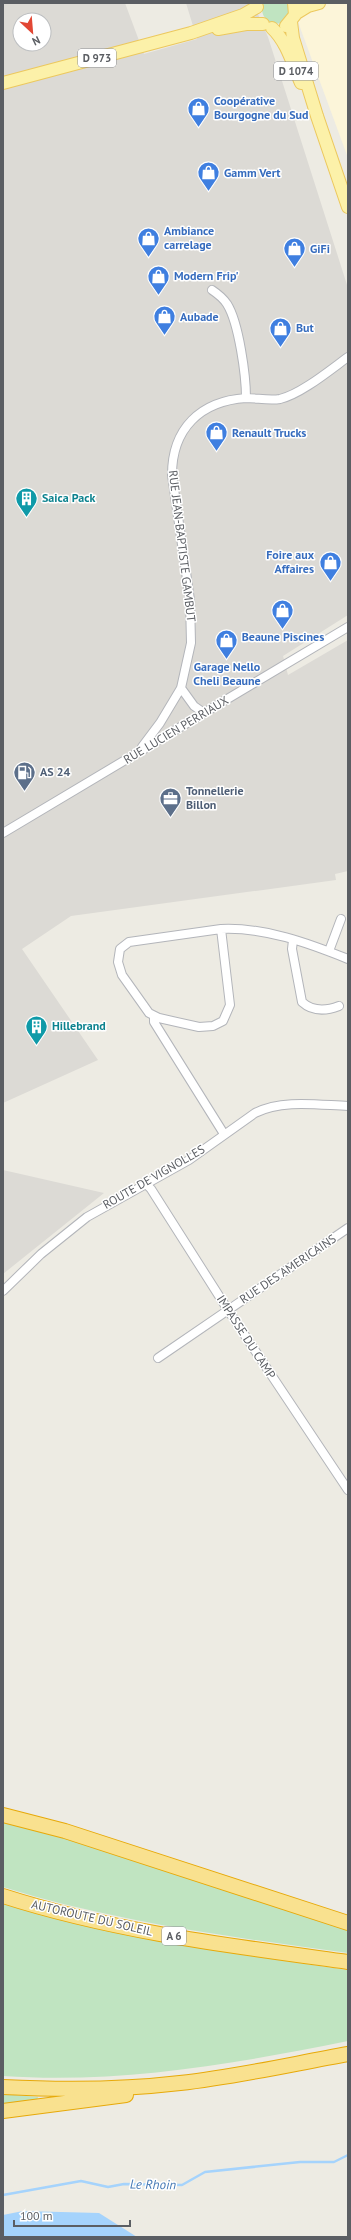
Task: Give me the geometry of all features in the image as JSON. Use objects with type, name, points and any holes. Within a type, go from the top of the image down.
[{"type":"highway","points":[[3,1816],[86,1837],[348,1924]]},
{"type":"highway","name":"AUTOROUTE DU SOLEIL","points":[[3,1896],[79,1917],[137,1929],[348,1962]]},
{"type":"highway","points":[[3,2111],[124,2095],[348,2054]]},
{"type":"highway","points":[[3,2086],[79,2089],[179,2084]]},
{"type":"main road","points":[[258,5],[258,15],[268,26],[282,28],[293,13],[319,3]]},
{"type":"main road","name":"D 973","points":[[3,83],[191,33],[243,15],[258,5]]},
{"type":"main road","name":"D 1074","points":[[293,13],[293,38],[317,116],[348,207]]},
{"type":"main road","name":"D 973","points":[[191,33],[246,24],[268,26]]},
{"type":"main road","name":"D 1074","points":[[268,26],[283,42],[317,116]]},
{"type":"street","points":[[212,290],[220,295],[228,305],[235,323],[246,398]]},
{"type":"street","name":"RUE JEAN-BAPTISTE GAMBUT","points":[[143,750],[142,747],[160,723],[180,688],[188,661],[192,626],[172,475],[172,457],[182,433],[195,417],[216,404],[246,398],[280,399],[293,393],[348,357]]},
{"type":"street","name":"RUE LUCIEN PERRIAUX","points":[[3,833],[348,627]]},
{"type":"street","points":[[180,688],[194,706],[204,713]]},
{"type":"street","points":[[329,951],[341,919]]},
{"type":"street","points":[[221,930],[230,998],[228,1012],[223,1021],[213,1026],[199,1027],[154,1016],[142,1004],[120,969],[118,962],[122,946],[129,942],[221,930],[235,929],[265,932],[329,951],[348,959]]},
{"type":"street","points":[[293,940],[292,949],[302,1002],[310,1008],[318,1010],[328,1010],[339,1006]]},
{"type":"street","points":[[154,1016],[154,1022],[224,1134]]},
{"type":"street","name":"ROUTE DE VIGNOLLES","points":[[3,1291],[36,1258],[75,1226],[99,1210],[189,1160],[224,1134],[261,1110],[278,1105],[348,1106]]},
{"type":"street","name":"IMPASSE DU CAMP","points":[[146,1184],[152,1189],[228,1310],[348,1490]]},
{"type":"street","name":"RUE DES AMERICAINS","points":[[158,1358],[348,1228]]},
{"type":"shaded area","points":[[3,3],[125,3],[144,54],[197,39],[186,3],[253,3],[268,37],[348,288],[348,615],[283,656],[288,675],[348,640],[348,871],[335,874],[336,880],[71,916],[22,949],[98,1060],[3,1103]]},
{"type":"shaded area","points":[[292,3],[348,3],[348,158],[301,30]]},
{"type":"shaded area","points":[[3,1170],[104,1193],[3,1274]]},
{"type":"green space","points":[[263,3],[289,3],[290,11],[282,23],[274,24],[265,18],[262,10]]},
{"type":"green space","points":[[3,1821],[78,1840],[348,1930],[348,1953],[261,1941],[131,1919],[88,1910],[3,1887]]},
{"type":"green space","points":[[3,1904],[46,1916],[131,1935],[218,1951],[348,1970],[348,2041],[219,2064],[133,2075],[46,2078],[3,2076]]},
{"type":"green space","points":[[3,2094],[38,2097],[37,2101],[3,2104]]},
{"type":"water","points":[[23,2211],[99,2213],[137,2237],[3,2237],[3,2215]]},
{"type":"waterway","name":"Le Rhoin","points":[[3,2195],[81,2181],[108,2187],[124,2184],[182,2185],[205,2172],[300,2162],[334,2162],[348,2155]]},
{"type":"place","name":"Coopérative Bourgogne du Sud","points":[[199,128]]},
{"type":"place","name":"Gamm Vert","points":[[209,192]]},
{"type":"place","name":"Ambiance carrelage","points":[[148,258]]},
{"type":"place","name":"GiFi","points":[[294,268]]},
{"type":"place","name":"Modern Frip'","points":[[158,296]]},
{"type":"place","name":"Aubade","points":[[165,336]]},
{"type":"place","name":"But","points":[[280,348]]},
{"type":"place","name":"Renault Trucks","points":[[217,452]]},
{"type":"place","name":"Saica Pack","points":[[26,518]]},
{"type":"place","name":"Foire aux Affaires","points":[[330,582]]},
{"type":"place","name":"Beaune Piscines","points":[[283,630]]},
{"type":"place","name":"Garage Nello Cheli Beaune","points":[[227,660]]},
{"type":"place","name":"AS 24","points":[[25,792]]},
{"type":"place","name":"Tonnellerie Billon","points":[[170,818]]},
{"type":"place","name":"Hillebrand","points":[[37,1046]]}]
